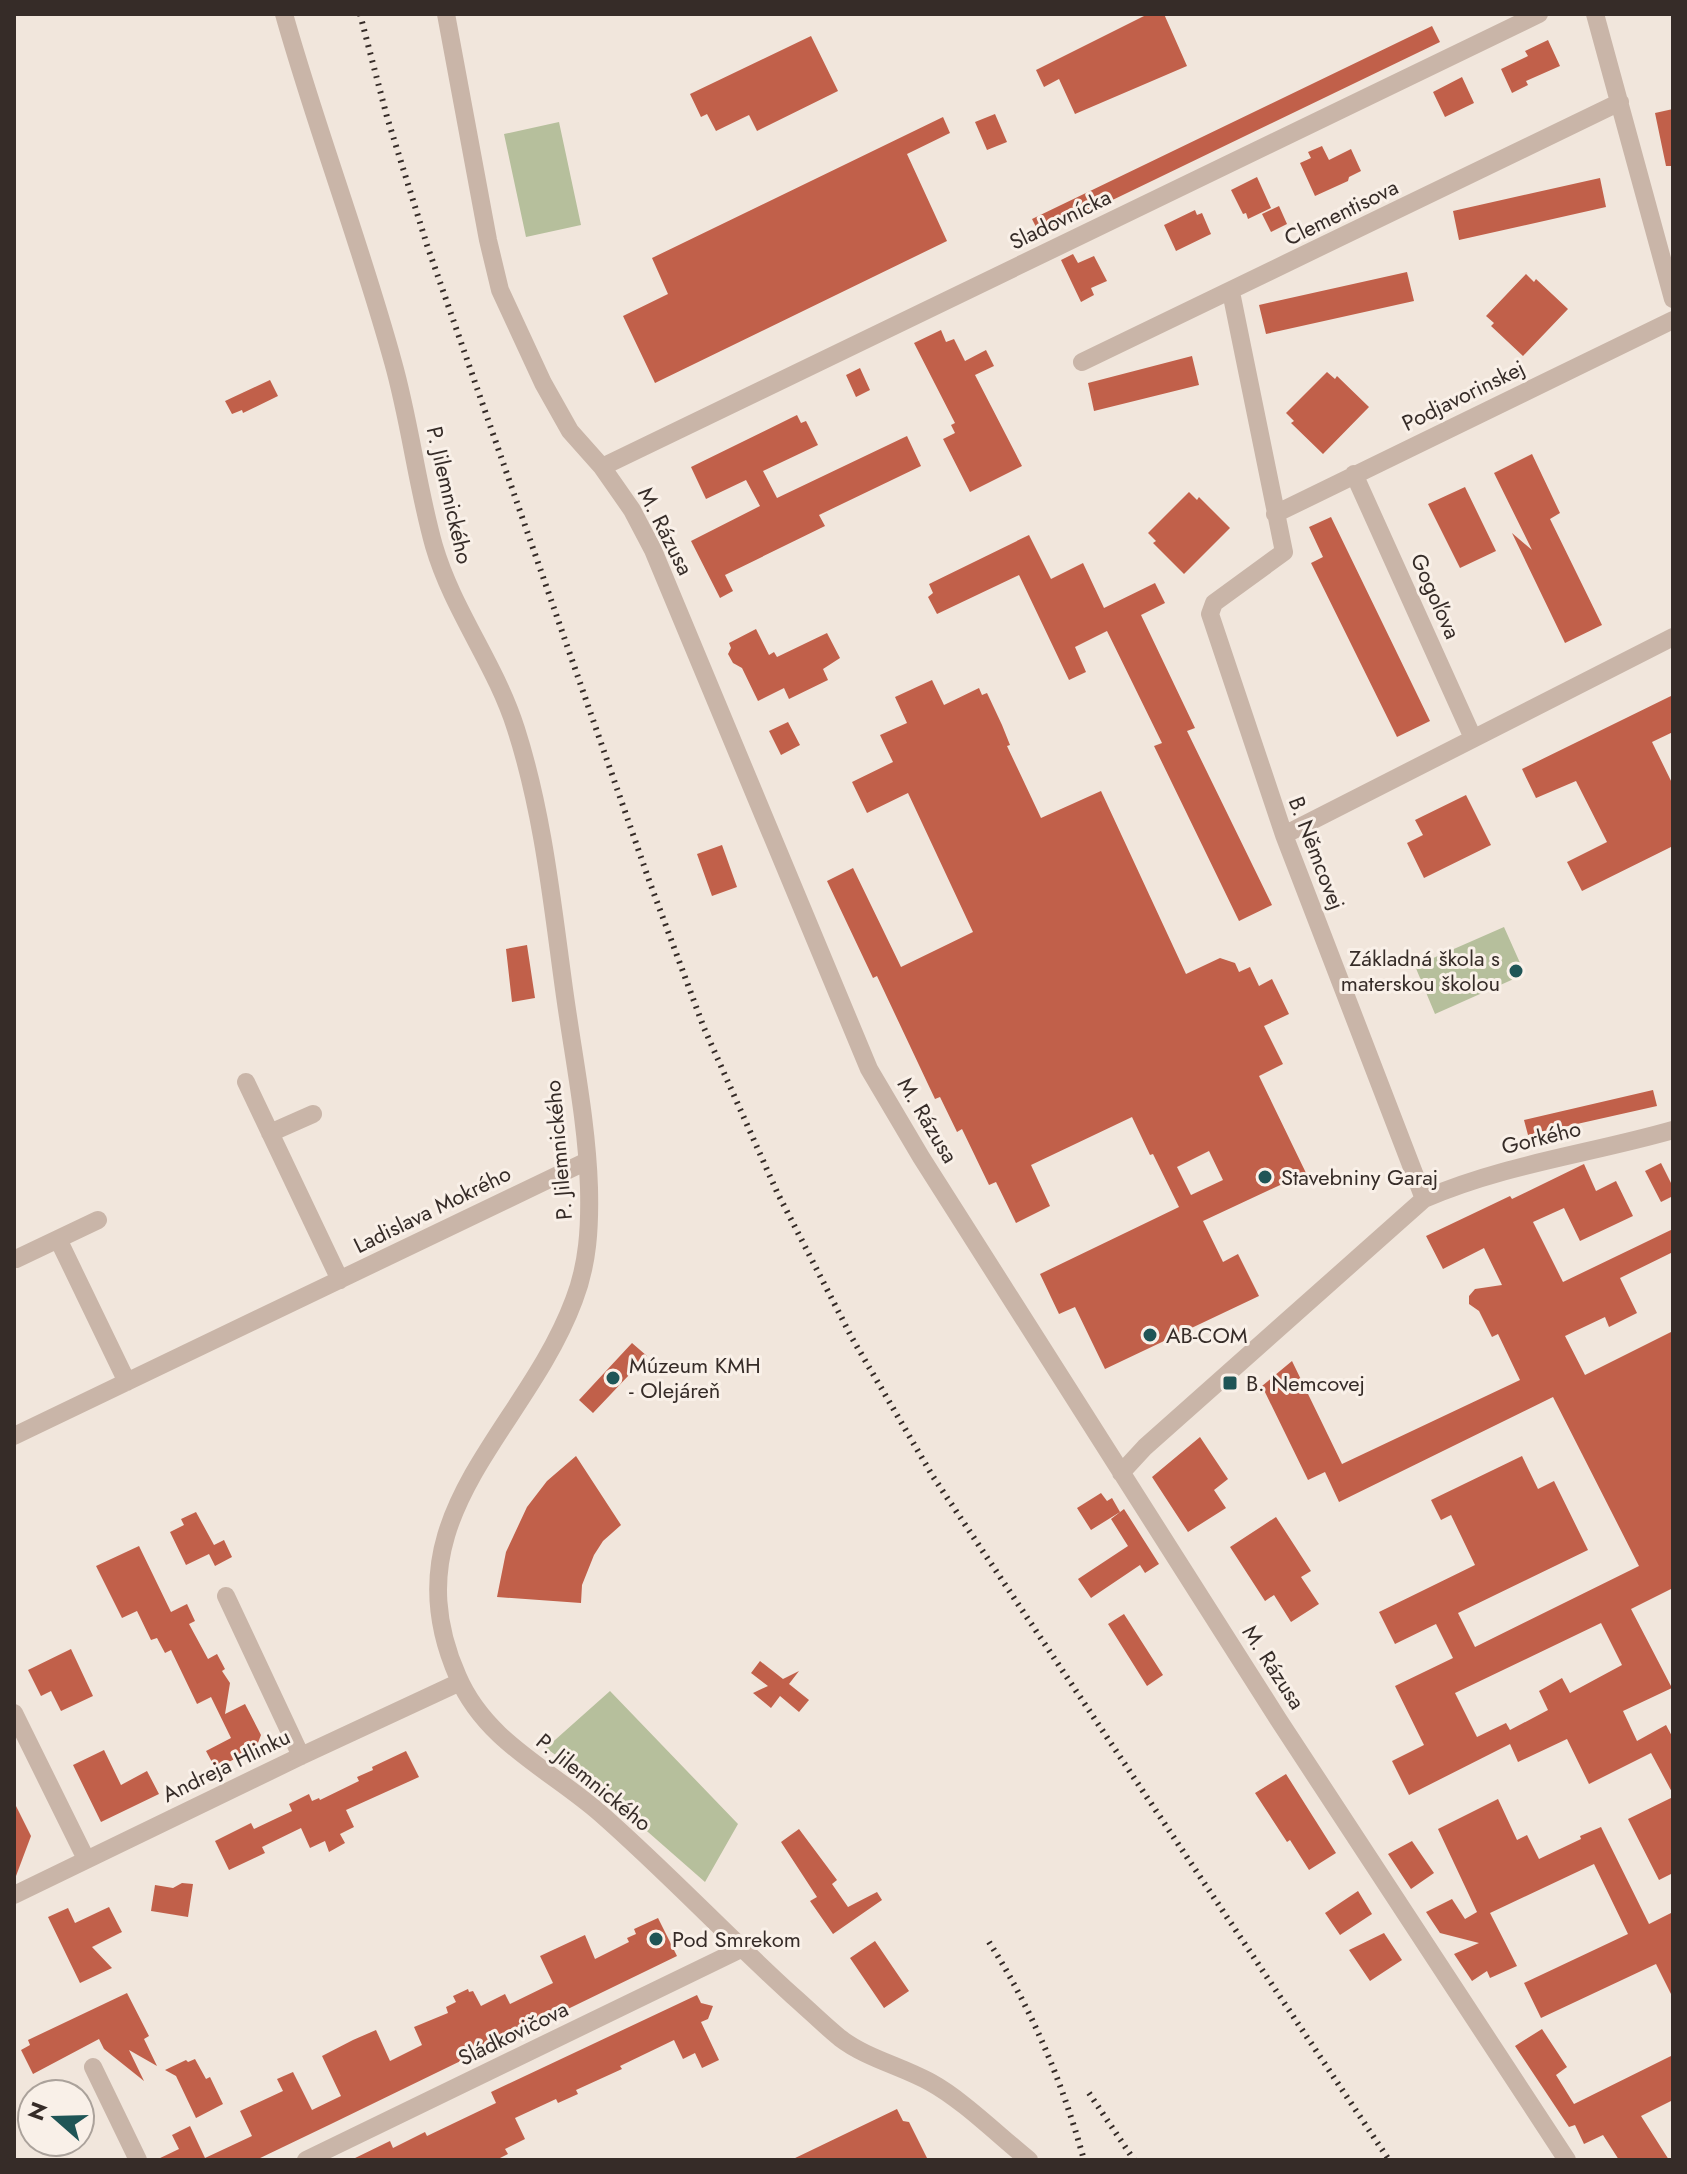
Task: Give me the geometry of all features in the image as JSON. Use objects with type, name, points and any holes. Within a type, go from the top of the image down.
[{"type":"street","name":"P. Jilemnického","points":[[284,14],[394,363],[432,541],[443,574],[500,686],[516,729],[549,878],[587,1161],[589,1228],[584,1270],[574,1301],[546,1357],[470,1480],[444,1539],[436,1589],[438,1618],[460,1682],[475,1708],[499,1735],[599,1813],[741,1949],[844,2041],[936,2085],[1029,2160]]},
{"type":"street","name":"M. Rázusa","points":[[446,14],[500,290],[519,335],[570,431],[602,467],[632,510],[653,550],[869,1069],[1278,1719],[1567,2160]]},
{"type":"street","name":"Sladovnícka","points":[[602,467],[1539,14]]},
{"type":"street","points":[[1595,14],[1673,299]]},
{"type":"street","name":"Clementisova","points":[[1082,362],[1620,102]]},
{"type":"street","name":"B. Němcovej","points":[[1231,292],[1284,552],[1214,603],[1210,614],[1284,835],[1424,1199]]},
{"type":"street","name":"Podjavorinskej","points":[[1275,514],[1673,320]]},
{"type":"street","name":"Gogoľova","points":[[1354,474],[1473,738]]},
{"type":"street","points":[[1284,835],[1673,637]]},
{"type":"street","name":"Ladislava Mokrého","points":[[246,1082],[340,1280]]},
{"type":"street","points":[[270,1133],[313,1114]]},
{"type":"street","name":"Gorkého","points":[[1424,1199],[1462,1183],[1535,1161],[1673,1130]]},
{"type":"street","name":"Ladislava Mokrého","points":[[14,1436],[587,1161]]},
{"type":"street","points":[[1121,1473],[1145,1447],[1424,1199]]},
{"type":"street","points":[[16,1259],[98,1220]]},
{"type":"street","points":[[58,1239],[127,1382]]},
{"type":"street","points":[[226,1596],[301,1756]]},
{"type":"street","name":"Andreja Hlinku","points":[[14,1895],[460,1682]]},
{"type":"street","points":[[14,1713],[86,1859]]},
{"type":"street","name":"Sládkovičova","points":[[306,2160],[741,1949]]},
{"type":"street","points":[[93,2067],[138,2160]]},
{"type":"green space","points":[[559,122],[581,225],[526,237],[504,134]]},
{"type":"green space","points":[[1504,927],[1525,974],[1435,1014],[1415,966]]},
{"type":"green space","points":[[610,1691],[738,1824],[705,1882],[583,1775],[546,1748]]},
{"type":"building","points":[[1148,14],[1164,14],[1187,66],[1075,114],[1059,79],[1044,87],[1036,70]]},
{"type":"building","points":[[1432,26],[1440,42],[1040,235],[1032,219]]},
{"type":"building","points":[[811,36],[838,91],[757,131],[749,115],[716,131],[707,114],[701,117],[690,94]]},
{"type":"building","points":[[1548,40],[1560,66],[1526,81],[1528,85],[1512,93],[1501,69],[1528,56],[1525,51]]},
{"type":"building","points":[[1462,77],[1474,103],[1445,117],[1433,92]]},
{"type":"building","points":[[1673,109],[1673,166],[1666,166],[1655,113]]},
{"type":"building","points":[[995,114],[1007,142],[987,150],[975,122]]},
{"type":"building","points":[[943,117],[950,133],[907,154],[947,241],[655,383],[623,316],[668,294],[652,258]]},
{"type":"building","points":[[1322,146],[1329,160],[1351,149],[1361,171],[1349,177],[1348,181],[1315,196],[1300,163],[1311,158],[1308,152]]},
{"type":"building","points":[[1257,177],[1271,208],[1248,219],[1231,190]]},
{"type":"building","points":[[1600,178],[1606,207],[1459,240],[1453,211]]},
{"type":"building","points":[[1279,206],[1287,224],[1271,232],[1262,214]]},
{"type":"building","points":[[1195,210],[1197,215],[1202,213],[1211,234],[1176,251],[1164,225]]},
{"type":"building","points":[[1073,254],[1078,263],[1094,256],[1107,281],[1091,288],[1094,295],[1081,302],[1061,260]]},
{"type":"building","points":[[1407,272],[1414,301],[1266,334],[1259,305]]},
{"type":"building","points":[[1526,274],[1534,282],[1536,279],[1568,309],[1523,356],[1491,326],[1494,323],[1486,316]]},
{"type":"building","points":[[941,330],[946,342],[954,339],[965,361],[986,350],[994,366],[975,375],[1022,466],[970,492],[943,439],[955,433],[951,425],[955,423],[914,343]]},
{"type":"building","points":[[1192,356],[1199,385],[1094,411],[1088,383]]},
{"type":"building","points":[[860,368],[870,390],[856,397],[846,375]]},
{"type":"building","points":[[1327,372],[1335,379],[1337,376],[1369,407],[1323,454],[1291,423],[1294,421],[1286,413]]},
{"type":"building","points":[[270,380],[278,396],[243,413],[242,410],[232,414],[225,401]]},
{"type":"building","points":[[797,415],[801,423],[806,421],[818,445],[763,471],[777,498],[907,436],[921,466],[819,515],[825,526],[725,575],[733,591],[720,598],[691,541],[760,506],[746,480],[706,499],[691,467]]},
{"type":"building","points":[[1532,454],[1560,513],[1550,519],[1602,625],[1565,643],[1512,533],[1532,550],[1494,473]]},
{"type":"building","points":[[1465,487],[1496,551],[1460,568],[1428,504]]},
{"type":"building","points":[[1189,492],[1197,500],[1199,497],[1230,528],[1184,574],[1153,543],[1156,541],[1148,533]]},
{"type":"building","points":[[1331,517],[1430,721],[1397,737],[1311,563],[1323,557],[1309,527]]},
{"type":"building","points":[[1029,535],[1051,579],[1083,563],[1104,608],[1155,583],[1165,603],[1141,615],[1195,728],[1187,731],[1272,905],[1239,921],[1154,746],[1162,743],[1107,631],[1075,647],[1086,672],[1069,680],[1019,575],[937,614],[928,597],[933,593],[929,584]]},
{"type":"building","points":[[756,629],[769,655],[774,652],[777,657],[827,633],[840,658],[823,669],[828,680],[789,699],[784,688],[758,701],[742,668],[733,663],[728,654],[731,648],[729,643]]},
{"type":"building","points":[[932,680],[944,705],[979,688],[982,695],[987,693],[1010,745],[1007,746],[1041,818],[1101,791],[1186,974],[1220,958],[1235,963],[1239,972],[1250,967],[1259,986],[1272,979],[1289,1014],[1264,1026],[1283,1064],[1259,1076],[1306,1173],[1203,1221],[1223,1262],[1238,1254],[1259,1296],[1105,1369],[1075,1307],[1059,1314],[1040,1274],[1179,1207],[1132,1117],[1031,1165],[1050,1206],[1016,1223],[996,1182],[989,1185],[962,1129],[957,1132],[940,1097],[935,1099],[877,976],[873,978],[827,881],[853,868],[901,967],[973,932],[908,793],[867,813],[852,782],[893,762],[880,735],[907,723],[895,697]],"holes":[[[1209,1151],[1223,1180],[1191,1195],[1177,1167]]]},
{"type":"building","points":[[1673,695],[1673,732],[1652,742],[1673,785],[1673,846],[1582,891],[1567,862],[1607,842],[1576,781],[1536,798],[1522,769]]},
{"type":"building","points":[[788,722],[800,745],[781,755],[769,731]]},
{"type":"building","points":[[1466,795],[1491,845],[1424,878],[1407,843],[1423,835],[1415,820]]},
{"type":"building","points":[[722,845],[737,887],[712,896],[697,854]]},
{"type":"building","points":[[527,945],[535,998],[512,1002],[506,949]]},
{"type":"building","points":[[1653,1090],[1657,1106],[1528,1135],[1524,1120]]},
{"type":"building","points":[[1661,1163],[1673,1187],[1673,1196],[1661,1202],[1645,1171]]},
{"type":"building","points":[[1584,1164],[1596,1191],[1616,1181],[1633,1216],[1580,1241],[1564,1208],[1533,1222],[1563,1282],[1673,1229],[1673,1252],[1620,1278],[1637,1313],[1609,1327],[1605,1317],[1565,1336],[1585,1375],[1673,1331],[1673,1588],[1631,1609],[1672,1688],[1623,1711],[1637,1741],[1666,1725],[1673,1738],[1673,1794],[1651,1753],[1589,1784],[1567,1739],[1518,1762],[1510,1744],[1409,1795],[1392,1761],[1424,1745],[1395,1686],[1453,1658],[1436,1624],[1395,1644],[1379,1612],[1475,1565],[1451,1515],[1441,1520],[1431,1500],[1522,1456],[1538,1489],[1554,1481],[1588,1550],[1458,1613],[1475,1647],[1639,1566],[1553,1397],[1339,1502],[1325,1472],[1308,1480],[1262,1386],[1292,1361],[1342,1464],[1520,1380],[1498,1334],[1492,1337],[1479,1311],[1469,1304],[1469,1296],[1475,1289],[1502,1285],[1484,1248],[1443,1269],[1426,1236],[1510,1196],[1512,1199]],"holes":[[[1601,1623],[1622,1665],[1570,1693],[1562,1678],[1539,1691],[1548,1710],[1510,1730],[1506,1723],[1477,1737],[1455,1693]]]},
{"type":"building","name":"Múzeum KMH - Olejáreň","points":[[632,1343],[647,1356],[593,1413],[579,1400]]},
{"type":"building","points":[[1200,1437],[1228,1479],[1214,1490],[1226,1508],[1188,1532],[1152,1477]]},
{"type":"building","points":[[576,1456],[621,1525],[603,1541],[594,1555],[582,1585],[581,1603],[497,1597],[506,1552],[527,1507],[547,1481]]},
{"type":"building","points":[[1101,1493],[1107,1501],[1112,1498],[1120,1512],[1091,1530],[1077,1508]]},
{"type":"building","points":[[1124,1509],[1159,1564],[1145,1573],[1140,1565],[1091,1598],[1078,1579],[1128,1546],[1111,1519]]},
{"type":"building","points":[[196,1512],[214,1545],[224,1540],[232,1557],[215,1566],[209,1554],[186,1565],[170,1532],[184,1525],[181,1519]]},
{"type":"building","points":[[1276,1517],[1311,1571],[1301,1577],[1319,1604],[1291,1622],[1274,1595],[1265,1601],[1230,1547]]},
{"type":"building","points":[[139,1546],[171,1612],[187,1604],[195,1621],[189,1624],[208,1659],[217,1654],[225,1669],[222,1671],[230,1683],[225,1714],[245,1704],[261,1735],[256,1748],[219,1767],[213,1764],[206,1751],[231,1738],[211,1697],[197,1704],[171,1650],[165,1653],[157,1638],[151,1640],[137,1611],[122,1618],[96,1566]]},
{"type":"building","points":[[1124,1614],[1163,1675],[1147,1686],[1108,1624]]},
{"type":"building","points":[[71,1649],[93,1696],[61,1711],[51,1691],[41,1696],[28,1670]]},
{"type":"building","points":[[760,1661],[783,1679],[799,1671],[789,1684],[809,1700],[799,1712],[780,1696],[771,1708],[753,1693],[768,1686],[751,1673]]},
{"type":"building","points":[[104,1750],[121,1785],[147,1771],[159,1794],[101,1822],[73,1765]]},
{"type":"building","points":[[406,1751],[419,1777],[346,1810],[354,1827],[340,1834],[345,1843],[329,1852],[325,1841],[310,1848],[301,1828],[262,1847],[265,1853],[229,1870],[215,1841],[251,1823],[254,1829],[292,1811],[289,1804],[309,1794],[312,1801],[320,1800],[359,1781],[357,1777],[373,1770],[372,1767]]},
{"type":"building","points":[[1286,1774],[1336,1853],[1309,1870],[1255,1793]]},
{"type":"building","points":[[1673,1797],[1673,1873],[1659,1880],[1628,1819]]},
{"type":"building","points":[[1498,1799],[1517,1840],[1527,1835],[1539,1859],[1601,1827],[1649,1924],[1673,1912],[1673,1998],[1656,1964],[1541,2018],[1524,1983],[1628,1934],[1594,1864],[1490,1913],[1517,1966],[1490,1978],[1487,1971],[1472,1981],[1454,1954],[1479,1943],[1440,1933],[1426,1912],[1452,1899],[1465,1919],[1477,1912],[1438,1829]]},
{"type":"building","points":[[14,1802],[31,1836],[16,1876],[14,1876]]},
{"type":"building","points":[[799,1829],[837,1880],[832,1884],[848,1907],[877,1892],[882,1900],[833,1934],[810,1901],[817,1897],[781,1842]]},
{"type":"building","points":[[1412,1841],[1434,1873],[1411,1889],[1388,1854]]},
{"type":"building","points":[[182,1883],[193,1884],[188,1917],[151,1911],[155,1885],[173,1888]]},
{"type":"building","points":[[1358,1891],[1372,1914],[1340,1935],[1325,1913]]},
{"type":"building","points":[[109,1907],[122,1932],[92,1947],[112,1968],[80,1983],[48,1917],[68,1908],[75,1923]]},
{"type":"building","points":[[658,1918],[677,1956],[331,2124],[256,2160],[156,2160],[179,2149],[172,2135],[190,2126],[205,2158],[252,2136],[240,2111],[283,2091],[277,2079],[293,2072],[312,2110],[341,2096],[322,2056],[376,2030],[390,2061],[422,2045],[414,2027],[448,2013],[446,2007],[456,2002],[453,1996],[468,1989],[469,1992],[473,1991],[481,2006],[505,1994],[510,2004],[553,1983],[540,1956],[585,1935],[595,1959],[629,1942],[627,1938],[636,1934],[634,1929]]},
{"type":"building","points":[[1384,1933],[1402,1960],[1370,1981],[1349,1950]]},
{"type":"building","points":[[875,1941],[909,1991],[884,2008],[850,1958]]},
{"type":"building","points":[[127,1993],[149,2036],[144,2039],[157,2066],[129,2050],[144,2081],[104,2049],[99,2039],[33,2074],[21,2050],[30,2045],[28,2040]]},
{"type":"building","points":[[697,1995],[701,2003],[713,2006],[708,2019],[701,2022],[719,2060],[702,2068],[695,2053],[683,2059],[674,2040],[576,2090],[578,2094],[558,2103],[556,2099],[515,2118],[525,2139],[505,2149],[508,2154],[496,2160],[351,2160],[390,2141],[393,2148],[425,2132],[427,2136],[496,2103],[491,2092]]},
{"type":"building","points":[[1542,2029],[1567,2067],[1556,2075],[1574,2104],[1673,2055],[1673,2100],[1641,2116],[1669,2160],[1619,2160],[1603,2135],[1584,2144],[1575,2125],[1569,2127],[1515,2046]]},
{"type":"building","points":[[195,2059],[206,2079],[210,2077],[223,2104],[196,2118],[176,2076],[165,2070]]},
{"type":"building","points":[[897,2109],[903,2121],[909,2122],[928,2160],[791,2160]]},
{"type":"railway","points":[[360,14],[387,117],[427,245],[650,883],[704,1028],[777,1192],[852,1338],[932,1475],[1389,2160]]},
{"type":"railway","points":[[989,1942],[1005,1967],[1045,2048],[1084,2160]]},
{"type":"railway","points":[[1089,2093],[1134,2160]]},
{"type":"place","name":"Základná škola s materskou školou","points":[[1516,971]]},
{"type":"place","name":"Stavebniny Garaj","points":[[1265,1177]]},
{"type":"place","name":"AB-COM","points":[[1150,1335]]},
{"type":"place","name":"Múzeum KMH - Olejáreň","points":[[613,1378]]},
{"type":"place","name":"B. Nemcovej","points":[[1230,1383]]},
{"type":"place","name":"Pod Smrekom","points":[[656,1939]]}]
